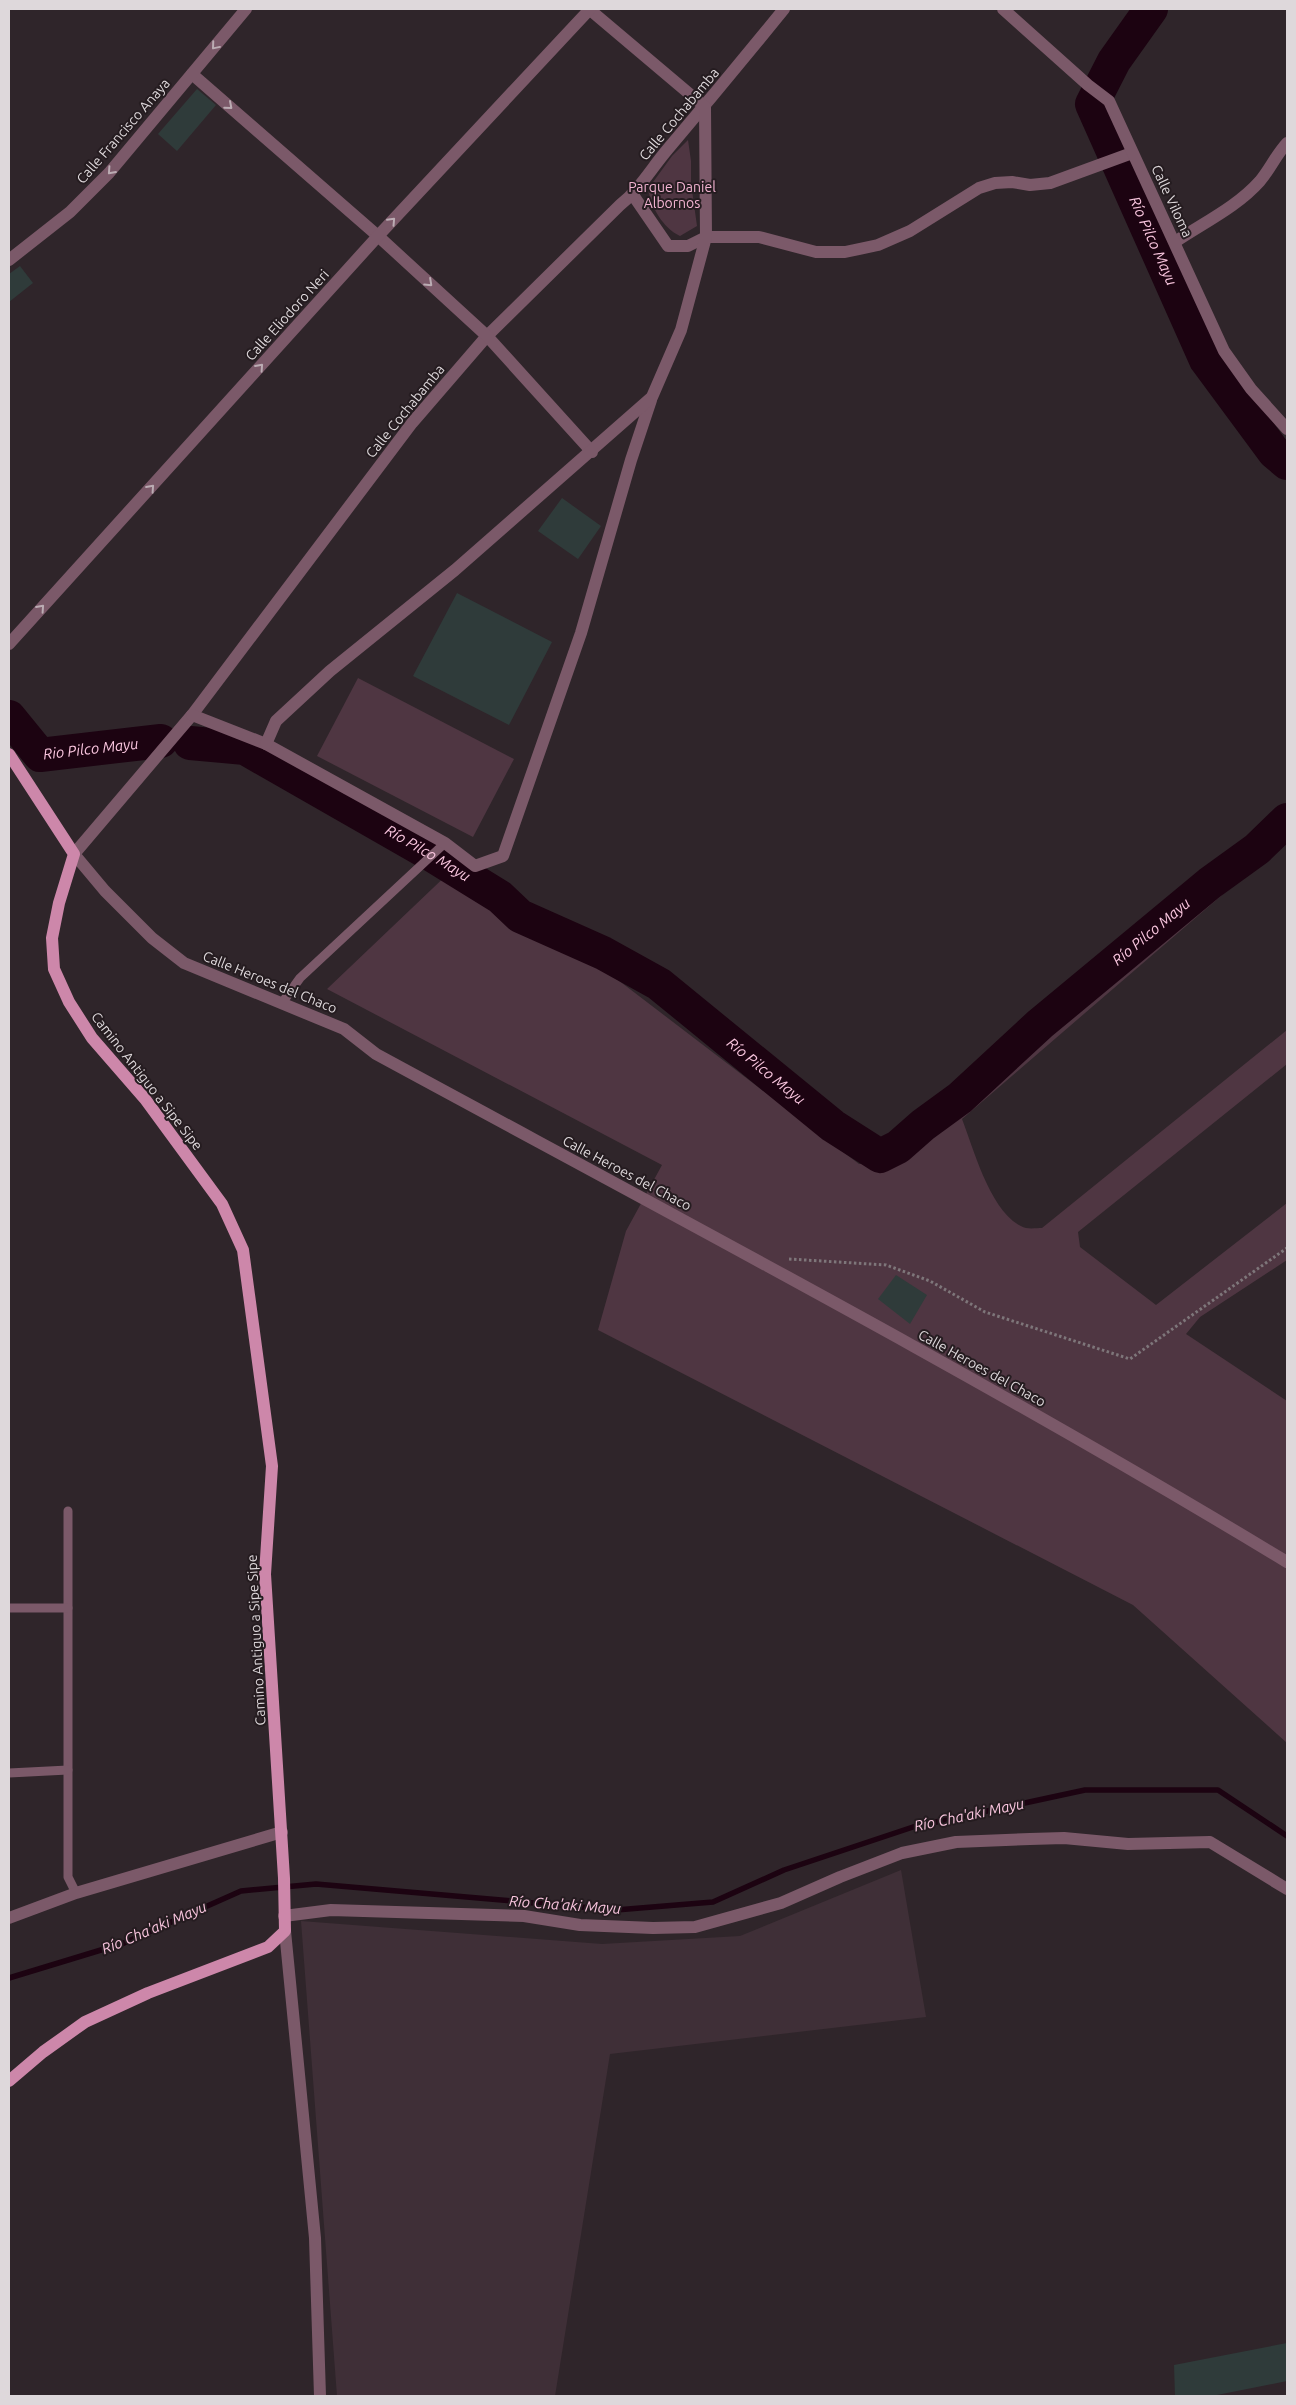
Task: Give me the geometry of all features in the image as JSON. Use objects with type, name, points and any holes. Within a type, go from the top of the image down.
[{"type":"main road","name":"Calle Heroes del Chaco","points":[[9,754],[74,854]]},
{"type":"main road","name":"Camino Antiguo a Sipe Sipe","points":[[74,854],[59,903],[52,938],[54,969],[69,1002],[92,1038],[145,1099],[222,1204],[243,1250],[272,1466],[265,1574],[282,1832],[285,1931]]},
{"type":"main road","points":[[9,2081],[43,2052],[84,2022],[148,1994],[268,1947],[285,1931]]},
{"type":"street","points":[[192,715],[266,744],[445,843],[476,866],[503,856],[581,633],[631,460],[652,397],[681,330],[706,237],[705,107],[589,9]]},
{"type":"street","name":"Calle Eliodoro Neri","points":[[9,644],[378,236],[589,9]]},
{"type":"street","name":"Calle Cochabamba","points":[[74,854],[192,715],[412,423],[487,336],[620,205],[633,195],[784,9]]},
{"type":"street","name":"Calle Viloma","points":[[1003,9],[1088,85],[1109,101],[1130,154],[1175,242],[1224,351],[1287,429]]},
{"type":"street","name":"Calle Francisco Anaya","points":[[9,260],[70,212],[109,173],[243,10]]},
{"type":"street","points":[[192,74],[378,236],[487,336],[592,452]]},
{"type":"street","points":[[1175,242],[1229,208],[1260,180],[1274,158],[1287,143]]},
{"type":"street","points":[[633,195],[668,246],[688,246],[706,237],[759,237],[816,252],[845,252],[878,245],[910,231],[979,188],[995,183],[1012,182],[1030,185],[1050,183],[1130,154]]},
{"type":"street","points":[[266,744],[276,721],[330,671],[455,570],[592,452],[652,397]]},
{"type":"street","name":"Calle Heroes del Chaco","points":[[74,854],[105,892],[152,938],[184,963],[344,1029],[376,1054],[810,1289],[1167,1489],[1287,1562]]},
{"type":"street","points":[[9,1918],[76,1893],[282,1832]]},
{"type":"street","points":[[283,1912],[332,1910],[524,1916],[598,1925],[695,1927],[781,1903],[840,1876],[902,1853],[956,1842],[1056,1838],[1128,1844],[1210,1842],[1287,1889]]},
{"type":"street","points":[[285,1931],[315,2238],[320,2396]]},
{"type":"lane","points":[[282,1003],[300,978],[445,843]]},
{"type":"lane","points":[[68,1511],[68,1877],[76,1893]]},
{"type":"lane","points":[[9,1608],[68,1608]]},
{"type":"lane","points":[[9,1773],[68,1770]]},
{"type":"path","points":[[787,1259],[886,1265],[930,1281],[985,1312],[1130,1359],[1287,1248]]},
{"type":"shaded area","points":[[901,1870],[926,2017],[610,2054],[555,2396],[337,2396],[301,1921],[602,1944],[740,1936]]},
{"type":"green space","name":"Parque Daniel Albornos","points":[[688,140],[697,226],[680,236],[663,222],[655,210],[648,189],[672,156]]},
{"type":"green space","points":[[358,678],[514,759],[473,837],[317,756]]},
{"type":"green space","points":[[1287,820],[1287,839],[962,1119],[986,1181],[1003,1211],[1014,1222],[1026,1228],[1042,1228],[1287,1030],[1287,1064],[1078,1232],[1080,1247],[1156,1305],[1287,1203],[1287,1260],[1200,1317],[1186,1334],[1287,1401],[1287,1743],[1133,1605],[598,1330],[626,1231],[662,1165],[327,989],[454,868],[618,980],[859,1164],[875,1164],[960,1098],[1040,1024],[1210,883],[1257,849]]},
{"type":"building","points":[[197,89],[216,105],[177,151],[158,134]]},
{"type":"building","points":[[20,266],[33,283],[9,302],[9,274]]},
{"type":"building","points":[[562,498],[601,526],[578,559],[538,531]]},
{"type":"building","points":[[457,593],[552,642],[509,725],[413,676]]},
{"type":"building","points":[[896,1275],[927,1295],[910,1324],[878,1299]]},
{"type":"building","points":[[1287,2343],[1287,2381],[1212,2396],[1175,2396],[1174,2365]]},
{"type":"waterway","name":"Río Pilco Mayu","points":[[1151,9],[1114,61],[1092,104],[1206,360],[1274,452],[1287,463]]},
{"type":"waterway","name":"Rio Pilco Mayu","points":[[9,717],[40,755],[161,741]]},
{"type":"waterway","name":"Río Pilco Mayu","points":[[190,743],[245,748],[432,855],[500,897],[520,916],[603,953],[659,984],[833,1126],[880,1156],[898,1147],[923,1125],[960,1098],[1040,1024],[1210,883],[1257,849],[1287,820]]},
{"type":"waterway","name":"Río Cha'aki Mayu","points":[[9,1978],[124,1943],[241,1891],[316,1884],[616,1910],[713,1902],[784,1870],[913,1827],[1085,1790],[1218,1790],[1287,1836]]}]
